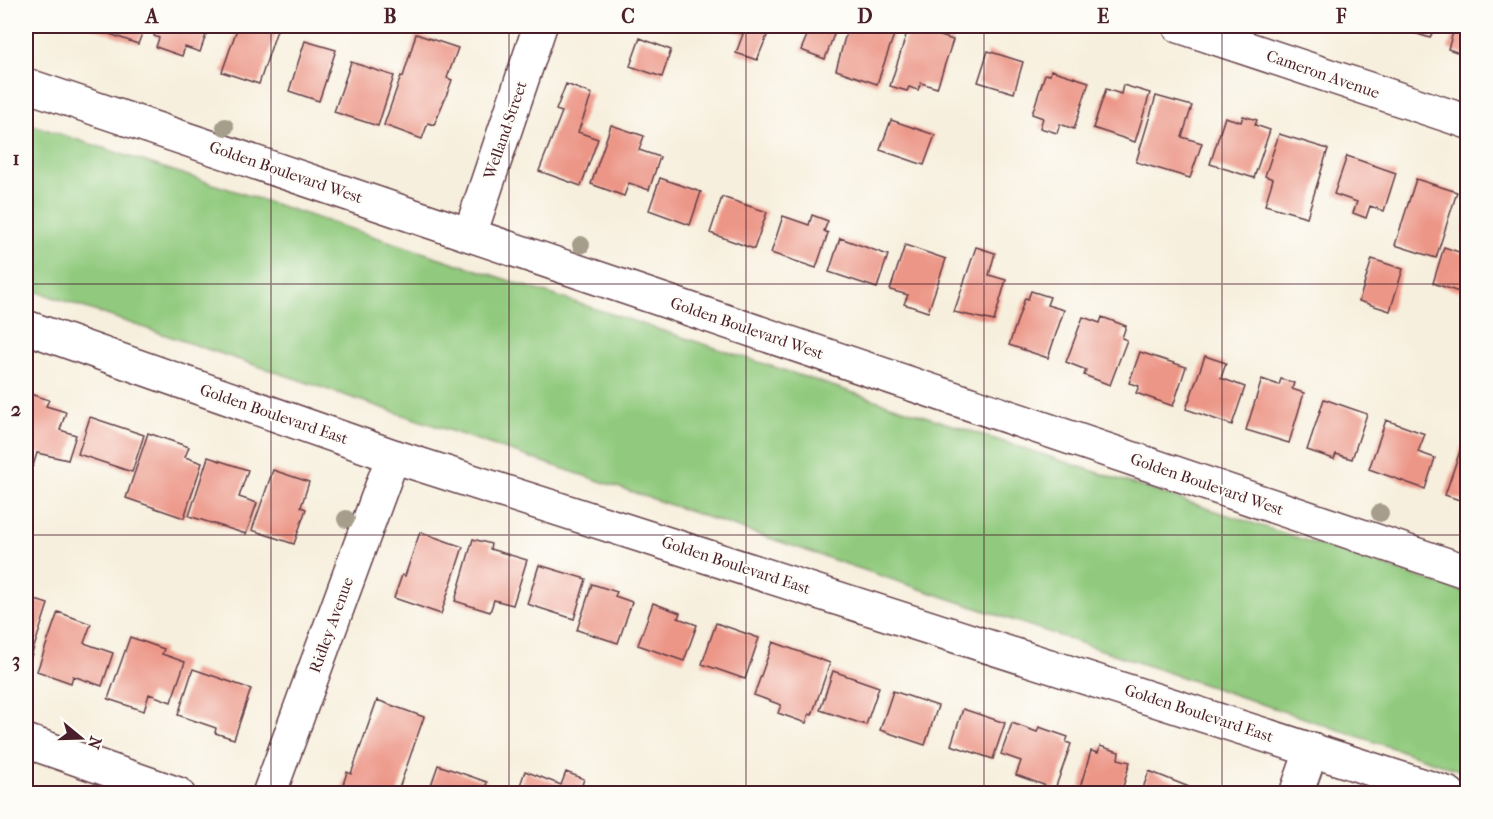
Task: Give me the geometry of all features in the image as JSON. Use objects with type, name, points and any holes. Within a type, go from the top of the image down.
[{"type":"street","name":"Welland Street","points":[[470,234],[540,26]]},
{"type":"street","name":"Cameron Avenue","points":[[1179,26],[1467,122]]},
{"type":"street","name":"Golden Boulevard West","points":[[26,85],[1467,572]]},
{"type":"street","name":"Golden Boulevard East","points":[[26,327],[393,456],[1449,794]]},
{"type":"street","name":"Ridley Avenue","points":[[268,794],[393,456]]},
{"type":"street","points":[[26,741],[178,794]]},
{"type":"street","points":[[1296,794],[1312,749]]},
{"type":"green space","points":[[26,123],[1467,593],[1467,773],[26,288]]},
{"type":"building","points":[[87,26],[145,26],[138,44]]},
{"type":"building","points":[[157,26],[209,26],[200,52],[185,47],[182,56],[156,47],[159,38],[154,36]]},
{"type":"building","points":[[238,26],[265,26],[277,30],[259,84],[222,72]]},
{"type":"building","points":[[723,26],[771,26],[757,60],[736,53],[743,34]]},
{"type":"building","points":[[787,26],[837,26],[825,59],[801,50],[808,33]]},
{"type":"building","points":[[848,26],[897,26],[877,84],[836,70]]},
{"type":"building","points":[[909,26],[953,40],[937,88],[921,83],[918,90],[909,87],[907,91],[890,86]]},
{"type":"building","points":[[1393,26],[1435,26],[1430,38]]},
{"type":"building","points":[[1455,26],[1468,26],[1468,56],[1448,49]]},
{"type":"building","points":[[416,34],[458,48],[447,78],[452,80],[448,91],[434,125],[428,123],[422,139],[384,125],[401,76],[403,77]]},
{"type":"building","points":[[640,38],[671,50],[662,77],[630,66]]},
{"type":"building","points":[[305,41],[336,50],[319,101],[289,91]]},
{"type":"building","points":[[988,51],[1023,62],[1014,93],[978,82]]},
{"type":"building","points":[[351,62],[394,76],[378,126],[334,112]]},
{"type":"building","points":[[1051,70],[1089,82],[1074,129],[1060,124],[1057,133],[1040,128],[1043,118],[1032,114],[1045,74],[1050,75]]},
{"type":"building","points":[[566,84],[592,94],[578,132],[598,139],[581,186],[539,171],[562,112],[556,110]]},
{"type":"building","points":[[1123,85],[1150,93],[1135,142],[1093,128],[1106,89],[1121,94]]},
{"type":"building","points":[[1156,96],[1192,106],[1182,137],[1202,143],[1190,178],[1136,162]]},
{"type":"building","points":[[1243,116],[1257,120],[1255,125],[1270,130],[1254,178],[1210,164],[1225,117],[1241,122]]},
{"type":"building","points":[[891,120],[935,135],[924,165],[880,150]]},
{"type":"building","points":[[611,125],[644,136],[639,150],[660,157],[649,190],[629,183],[624,196],[591,184]]},
{"type":"building","points":[[1279,134],[1328,149],[1307,217],[1265,205],[1273,179],[1265,176]]},
{"type":"building","points":[[1347,156],[1396,173],[1384,211],[1370,206],[1366,218],[1353,213],[1357,202],[1334,194]]},
{"type":"building","points":[[660,178],[701,192],[690,225],[649,210]]},
{"type":"building","points":[[1416,179],[1457,192],[1436,258],[1395,245]]},
{"type":"building","points":[[722,197],[767,212],[754,249],[710,233]]},
{"type":"building","points":[[812,215],[828,221],[824,231],[828,233],[816,268],[771,253],[783,216],[809,225]]},
{"type":"building","points":[[1468,221],[1468,236],[1463,234]]},
{"type":"building","points":[[840,238],[888,255],[877,288],[829,272]]},
{"type":"building","points":[[905,245],[946,259],[928,312],[904,304],[908,295],[890,290]]},
{"type":"building","points":[[976,247],[995,253],[989,275],[1006,280],[994,321],[954,312]]},
{"type":"building","points":[[1444,247],[1468,255],[1468,265],[1459,292],[1433,283]]},
{"type":"building","points":[[1372,259],[1403,269],[1390,311],[1359,301]]},
{"type":"building","points":[[1031,291],[1050,297],[1047,305],[1064,310],[1048,358],[1009,345],[1025,298],[1028,299]]},
{"type":"building","points":[[1083,317],[1100,323],[1102,317],[1126,326],[1122,338],[1127,340],[1110,385],[1084,375],[1086,370],[1066,362]]},
{"type":"building","points":[[1140,352],[1186,367],[1173,406],[1136,393],[1139,386],[1129,383]]},
{"type":"building","points":[[1205,356],[1226,363],[1221,378],[1245,387],[1232,425],[1186,409]]},
{"type":"building","points":[[1262,379],[1279,385],[1281,379],[1294,383],[1292,389],[1304,393],[1289,443],[1246,430]]},
{"type":"building","points":[[27,393],[49,400],[46,406],[66,412],[60,430],[76,435],[68,460],[37,453],[33,466],[26,464]]},
{"type":"building","points":[[1324,399],[1367,414],[1352,459],[1336,454],[1334,459],[1307,450]]},
{"type":"building","points":[[90,417],[144,435],[132,472],[78,454]]},
{"type":"building","points":[[1386,420],[1425,434],[1418,452],[1435,458],[1425,489],[1369,469]]},
{"type":"building","points":[[148,433],[189,447],[185,457],[202,463],[184,518],[126,498]]},
{"type":"building","points":[[1462,445],[1468,447],[1468,503],[1445,495]]},
{"type":"building","points":[[208,457],[248,470],[239,497],[257,503],[246,534],[189,516]]},
{"type":"building","points":[[273,470],[309,482],[301,507],[306,509],[294,544],[252,530]]},
{"type":"building","points":[[420,532],[463,547],[441,614],[394,598],[402,575],[405,576]]},
{"type":"building","points":[[473,539],[491,544],[490,549],[527,560],[513,605],[494,600],[490,612],[455,601]]},
{"type":"building","points":[[539,565],[586,579],[574,619],[527,604]]},
{"type":"building","points":[[592,584],[617,592],[615,596],[632,602],[618,643],[577,630]]},
{"type":"building","points":[[26,597],[48,604],[26,672]]},
{"type":"building","points":[[653,603],[680,613],[678,618],[697,625],[684,661],[638,645]]},
{"type":"building","points":[[58,612],[91,624],[84,643],[113,653],[102,686],[73,676],[71,683],[37,671]]},
{"type":"building","points":[[716,623],[759,638],[745,679],[702,664]]},
{"type":"building","points":[[130,637],[164,649],[162,654],[185,662],[171,702],[149,694],[144,711],[108,699]]},
{"type":"building","points":[[773,642],[830,663],[812,715],[809,714],[806,723],[778,713],[781,705],[754,695]]},
{"type":"building","points":[[193,669],[251,689],[234,739],[215,733],[216,728],[178,715]]},
{"type":"building","points":[[833,671],[879,687],[866,725],[820,710]]},
{"type":"building","points":[[893,691],[938,706],[925,745],[880,730]]},
{"type":"building","points":[[377,700],[424,717],[397,794],[341,791],[347,772],[351,774]]},
{"type":"building","points":[[963,709],[1005,723],[993,759],[951,745]]},
{"type":"building","points":[[1012,723],[1037,732],[1039,727],[1068,737],[1066,742],[1071,744],[1055,789],[1016,775],[1021,761],[1001,754]]},
{"type":"building","points":[[1100,746],[1119,752],[1118,759],[1130,762],[1121,794],[1078,794],[1091,751],[1098,753]]},
{"type":"building","points":[[438,765],[487,782],[484,794],[428,794]]},
{"type":"building","points":[[525,771],[561,785],[566,772],[584,779],[580,791],[586,794],[517,794]]},
{"type":"building","points":[[1149,771],[1189,787],[1186,794],[1141,794]]}]
